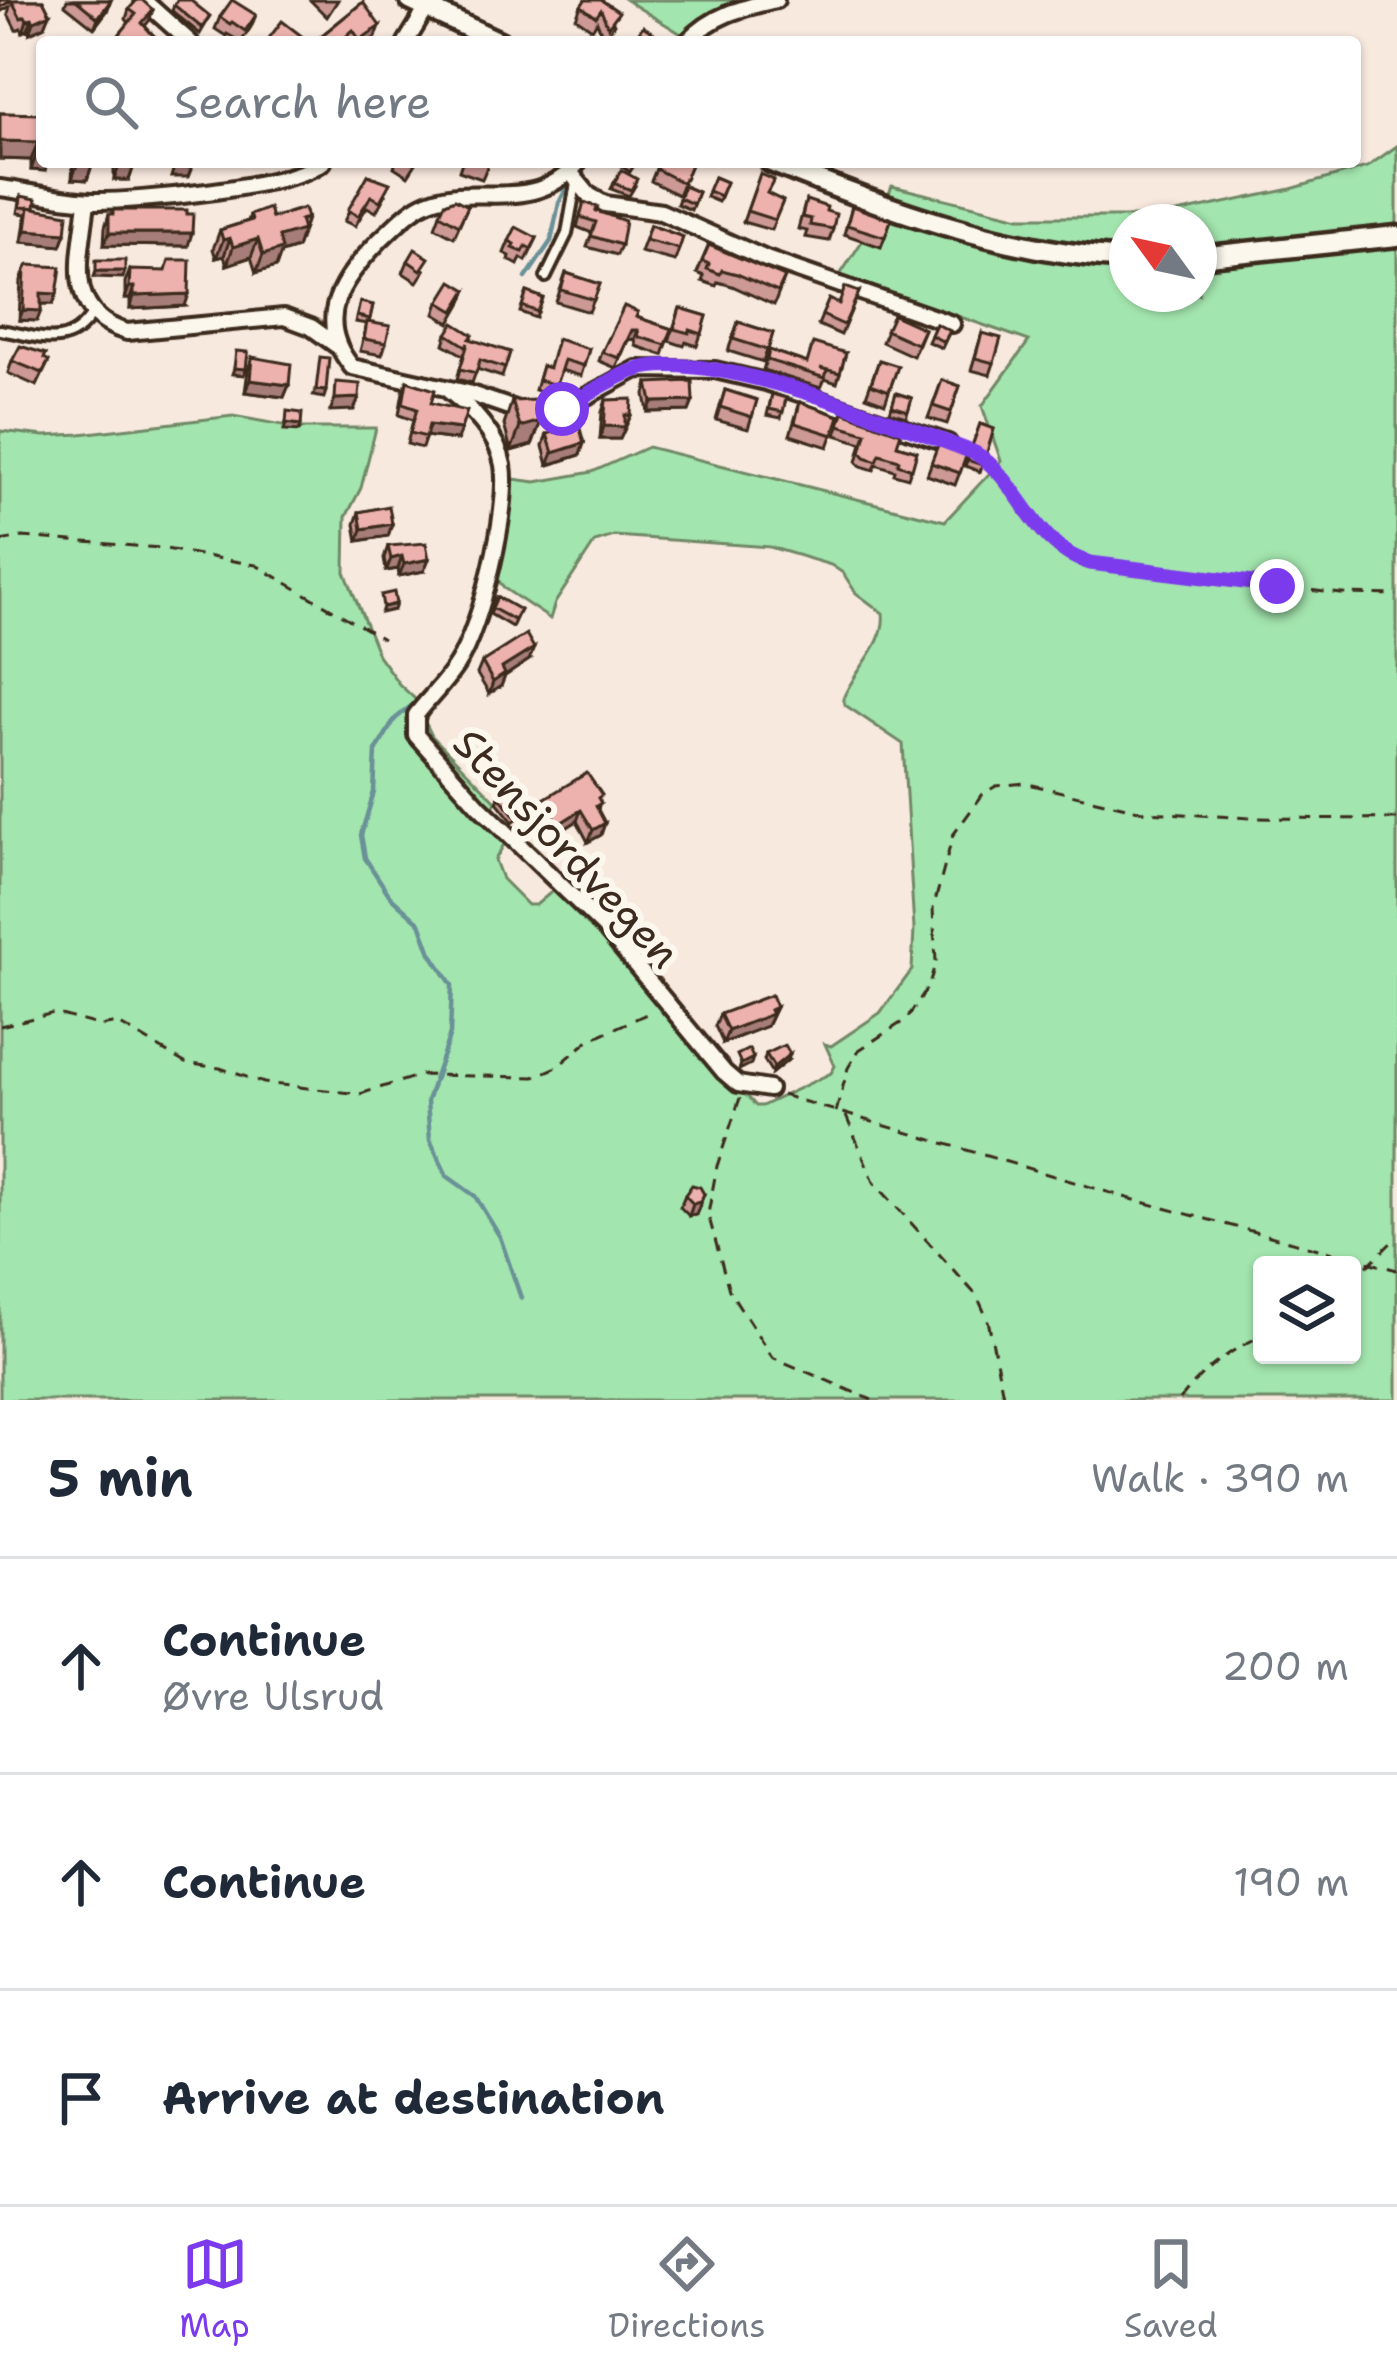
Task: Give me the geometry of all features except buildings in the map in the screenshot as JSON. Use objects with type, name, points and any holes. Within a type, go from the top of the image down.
[{"type":"main road","points":[[418,4],[486,36]]},
{"type":"main road","points":[[787,168],[928,220],[998,239],[1109,258]]},
{"type":"main road","points":[[1217,254],[1397,236]]},
{"type":"street","points":[[143,0],[183,36]]},
{"type":"street","points":[[693,36],[730,11],[776,0]]},
{"type":"street","points":[[408,36],[418,4]]},
{"type":"street","points":[[0,188],[87,201],[208,191],[298,168]]},
{"type":"street","points":[[336,345],[333,320],[344,282],[392,229],[423,204],[528,193],[575,172],[605,204],[661,212],[766,259],[952,324]]},
{"type":"street","points":[[87,201],[80,279],[83,298],[92,314],[108,327],[127,332],[284,317],[310,327],[336,345],[352,367],[369,374],[445,388],[526,412],[562,409],[638,369],[710,369],[766,382],[948,443]]},
{"type":"street","name":"Stensjordvegen","points":[[445,388],[467,405],[496,446],[503,486],[477,617],[458,663],[416,715],[416,735],[479,806],[604,927],[724,1072],[746,1085]]},
{"type":"street","points":[[746,1085],[769,1089]]},
{"type":"lane","points":[[546,277],[567,234],[575,172]]},
{"type":"lane","points":[[0,330],[65,338],[80,332],[92,314]]},
{"type":"path","points":[[975,453],[1002,472],[1031,517],[1058,547],[1082,561],[1341,594],[1397,595]]},
{"type":"path","points":[[0,542],[22,537],[160,548],[256,565],[382,639]]},
{"type":"path","points":[[836,1112],[848,1068],[859,1050],[907,1019],[929,986],[937,950],[933,909],[953,835],[983,794],[996,786],[1024,783],[1147,812],[1397,819]]},
{"type":"path","points":[[0,1026],[54,1013],[101,1026],[117,1023],[185,1064],[220,1068],[264,1083],[360,1094],[421,1075],[534,1077],[557,1067],[589,1040],[632,1019],[672,1009]]},
{"type":"path","points":[[746,1085],[717,1166],[708,1214],[729,1290],[772,1357],[872,1400]]},
{"type":"path","points":[[769,1089],[1131,1199],[1397,1270]]},
{"type":"path","points":[[845,1114],[874,1182],[977,1296],[988,1320],[1004,1400]]},
{"type":"path","points":[[1361,1271],[1397,1237]]},
{"type":"path","points":[[1180,1400],[1219,1361],[1253,1341]]},
{"type":"green space","points":[[626,0],[761,0],[698,36],[684,36]]},
{"type":"green space","points":[[1397,146],[1397,1400],[0,1400],[0,431],[80,434],[233,416],[299,428],[376,428],[361,488],[346,517],[345,572],[378,655],[399,684],[429,712],[425,722],[432,736],[496,801],[490,814],[506,841],[495,860],[502,879],[528,905],[536,905],[562,883],[695,1027],[713,1058],[756,1106],[762,1106],[831,1073],[835,1066],[825,1044],[831,1046],[880,1013],[912,970],[914,929],[903,744],[845,705],[843,699],[880,636],[883,613],[856,593],[843,573],[831,565],[770,547],[614,536],[595,542],[555,603],[550,619],[505,589],[491,571],[506,478],[536,482],[592,472],[648,447],[945,521],[1001,461],[982,406],[1029,341],[840,275],[883,209],[892,186],[1020,217],[1109,217],[1109,312],[1217,312],[1217,205],[1367,167]]},
{"type":"waterway","points":[[526,278],[551,241],[568,185]]},
{"type":"waterway","points":[[411,706],[395,719],[376,751],[374,792],[361,835],[365,858],[390,896],[420,923],[431,953],[452,985],[450,1034],[427,1101],[430,1140],[447,1176],[475,1196],[500,1237],[521,1298]]},
{"type":"route","points":[[562,409],[638,369],[710,369],[766,382],[988,460],[1002,472],[1031,517],[1072,557],[1277,586]]}]
